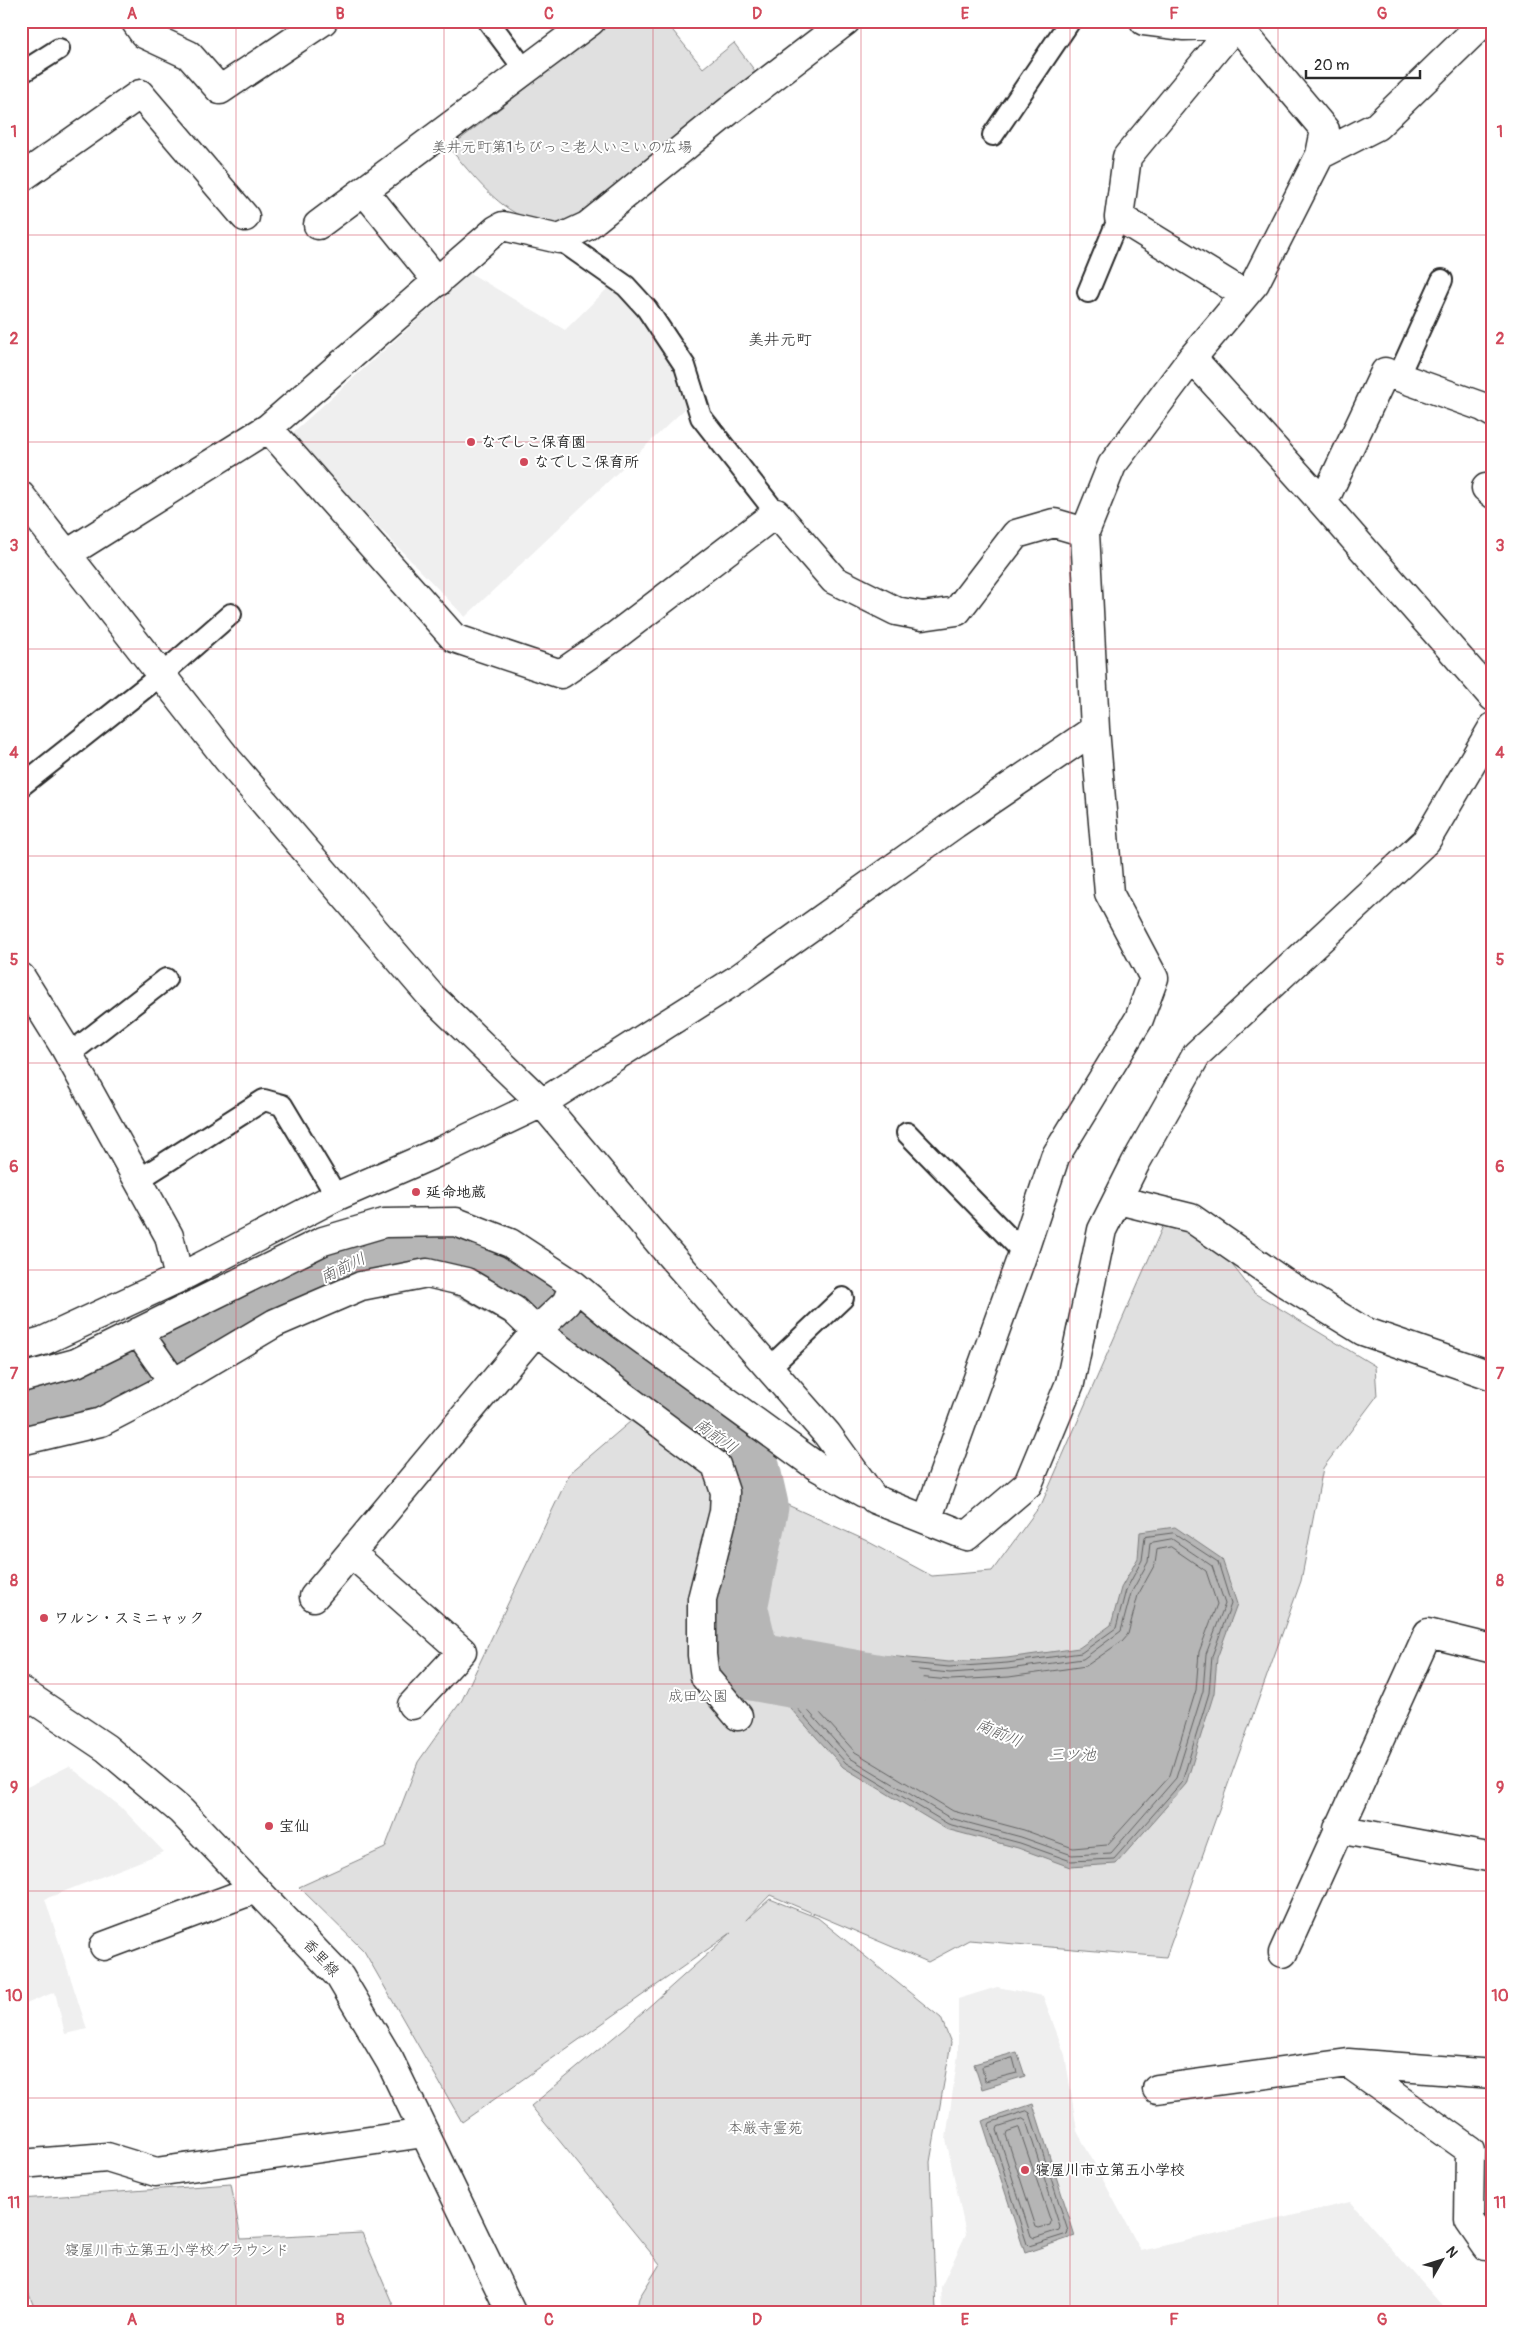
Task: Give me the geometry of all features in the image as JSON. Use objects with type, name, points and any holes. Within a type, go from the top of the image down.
[{"type":"street","points":[[135,21],[144,34],[189,54],[220,90],[320,22]]},
{"type":"street","points":[[318,225],[366,192],[590,21]]},
{"type":"street","points":[[67,554],[268,428],[503,226],[559,239],[587,226],[730,110],[846,21]]},
{"type":"street","points":[[1144,21],[1184,26],[1238,23]]},
{"type":"street","points":[[1320,155],[1378,126],[1485,21]]},
{"type":"street","points":[[927,1520],[1023,1252],[1054,1157],[1138,1019],[1154,978],[1109,893],[1095,729],[1085,532],[1112,465],[1192,358],[1255,283],[1320,155],[1325,130],[1238,23]]},
{"type":"street","points":[[1238,23],[1127,157],[1119,217],[1244,294]]},
{"type":"street","points":[[21,178],[140,94],[244,217]]},
{"type":"street","points":[[366,192],[438,282]]},
{"type":"street","points":[[1192,358],[1323,503],[1493,697]]},
{"type":"street","points":[[1323,503],[1385,372],[1483,407],[1493,413]]},
{"type":"street","points":[[268,428],[454,638],[561,674],[614,637],[776,513],[834,580],[896,611],[922,616],[957,611],[1016,534],[1054,523],[1085,532]]},
{"type":"street","points":[[21,496],[228,760],[430,996],[542,1103],[663,1247],[827,1434],[874,1499]]},
{"type":"street","points":[[21,1378],[76,1363],[323,1241],[384,1223],[456,1222],[510,1243],[570,1294],[622,1325],[808,1460],[874,1499],[967,1536],[1028,1484],[1070,1383],[1102,1230],[1136,1162],[1197,1054],[1426,841],[1493,727]]},
{"type":"street","points":[[21,1347],[44,1340],[179,1278],[338,1197],[444,1150],[542,1103],[739,978],[956,824],[1095,729]]},
{"type":"street","points":[[21,977],[68,1055],[169,1236],[179,1278]]},
{"type":"street","points":[[1118,1200],[1191,1218],[1285,1283],[1363,1331],[1493,1376]]},
{"type":"street","points":[[21,1442],[101,1422],[174,1383],[275,1323],[361,1286],[427,1273],[466,1282],[514,1310],[716,1465],[725,1492],[724,1512],[702,1599],[702,1656],[705,1677],[738,1716]]},
{"type":"street","points":[[314,1597],[570,1294]]},
{"type":"street","points":[[138,1332],[174,1383]]},
{"type":"street","points":[[351,1553],[462,1651],[412,1705]]},
{"type":"street","points":[[1282,1953],[1428,1633],[1493,1649]]},
{"type":"street","name":"香里線","points":[[21,1691],[106,1748],[181,1811],[340,1977],[390,2061],[511,2312]]},
{"type":"street","points":[[1338,1829],[1493,1858]]},
{"type":"street","points":[[104,1946],[256,1889]]},
{"type":"street","points":[[1348,2062],[1470,2150],[1469,2220],[1488,2246],[1493,2246]]},
{"type":"street","points":[[1157,2089],[1348,2062],[1493,2074]]},
{"type":"street","points":[[21,2164],[107,2157],[156,2172],[424,2133]]},
{"type":"lane","points":[[993,135],[1070,21]]},
{"type":"lane","points":[[490,22],[525,70]]},
{"type":"lane","points":[[21,73],[59,48]]},
{"type":"lane","points":[[1088,292],[1119,217]]},
{"type":"lane","points":[[559,239],[626,286],[646,310],[685,366],[701,417],[776,513]]},
{"type":"lane","points":[[1398,377],[1442,280]]},
{"type":"lane","points":[[21,786],[160,675],[231,614]]},
{"type":"lane","points":[[68,1055],[166,979]]},
{"type":"lane","points":[[138,1180],[264,1100],[282,1105],[338,1197]]},
{"type":"lane","points":[[907,1133],[1023,1252]]},
{"type":"lane","points":[[769,1368],[843,1298]]},
{"type":"shaded area","name":"なでしこ保育園","points":[[470,273],[565,330],[612,284],[678,368],[690,404],[465,617],[290,435]]},
{"type":"shaded area","points":[[69,1766],[121,1807],[164,1852],[45,1899],[87,2029],[65,2034],[55,1992],[21,2006],[21,1790]]},
{"type":"shaded area","name":"寝屋川市立第五小学校","points":[[997,1987],[1043,1996],[1065,2055],[1077,2131],[1141,2251],[1350,2202],[1448,2312],[942,2312],[941,2287],[966,2234],[946,2139],[958,2054],[958,1999]]},
{"type":"green space","name":"美井元町第1ちびっこ老人いこいの広場","points":[[613,21],[665,21],[703,68],[734,43],[758,75],[582,220],[547,224],[522,217],[498,201],[477,181],[449,148]]},
{"type":"green space","name":"成田公園","points":[[1167,1217],[1216,1244],[1254,1293],[1375,1366],[1377,1396],[1323,1468],[1301,1581],[1166,1957],[969,1940],[928,1962],[770,1895],[745,1921],[770,1899],[818,1918],[941,2018],[951,2043],[930,2162],[936,2312],[636,2312],[639,2298],[660,2264],[531,2106],[625,2028],[731,1933],[462,2122],[364,1951],[299,1887],[385,1848],[418,1762],[462,1700],[570,1473],[631,1421],[686,1459],[865,1540],[932,1576],[992,1571],[1042,1503]]},
{"type":"green space","name":"寝屋川市立第五小学校グラウンド","points":[[231,2184],[241,2239],[362,2233],[396,2312],[36,2312],[21,2274],[21,2199]]},
{"type":"water","name":"三ツ池","points":[[1175,1527],[1222,1559],[1237,1604],[1217,1658],[1214,1693],[1186,1784],[1116,1864],[1070,1867],[1018,1848],[946,1829],[843,1767],[790,1708],[801,1660],[848,1652],[949,1662],[1007,1658],[1079,1648],[1111,1625],[1121,1588],[1138,1558],[1140,1532]]},
{"type":"water","points":[[1017,2052],[1025,2076],[982,2089],[974,2064]]},
{"type":"water","points":[[1033,2104],[1075,2236],[1025,2253],[982,2121]]},
{"type":"waterway","name":"南前川","points":[[21,1410],[36,1407],[132,1375],[367,1254],[428,1247],[481,1270],[532,1299],[622,1372],[742,1453],[754,1506],[733,1607],[747,1665],[891,1691]]},
{"type":"place","name":"なでしこ保育園","points":[[471,442]]},
{"type":"place","name":"なでしこ保育所","points":[[524,462]]},
{"type":"place","name":"延命地蔵","points":[[416,1192]]},
{"type":"place","name":"ワルン・スミニャック","points":[[44,1618]]},
{"type":"place","name":"宝仙","points":[[269,1826]]},
{"type":"place","name":"寝屋川市立第五小学校","points":[[1025,2170]]},
{"type":"district","name":"美井元町","points":[[780,340]]},
{"type":"park label","name":"本厳寺霊苑","points":[[765,2128]]}]
